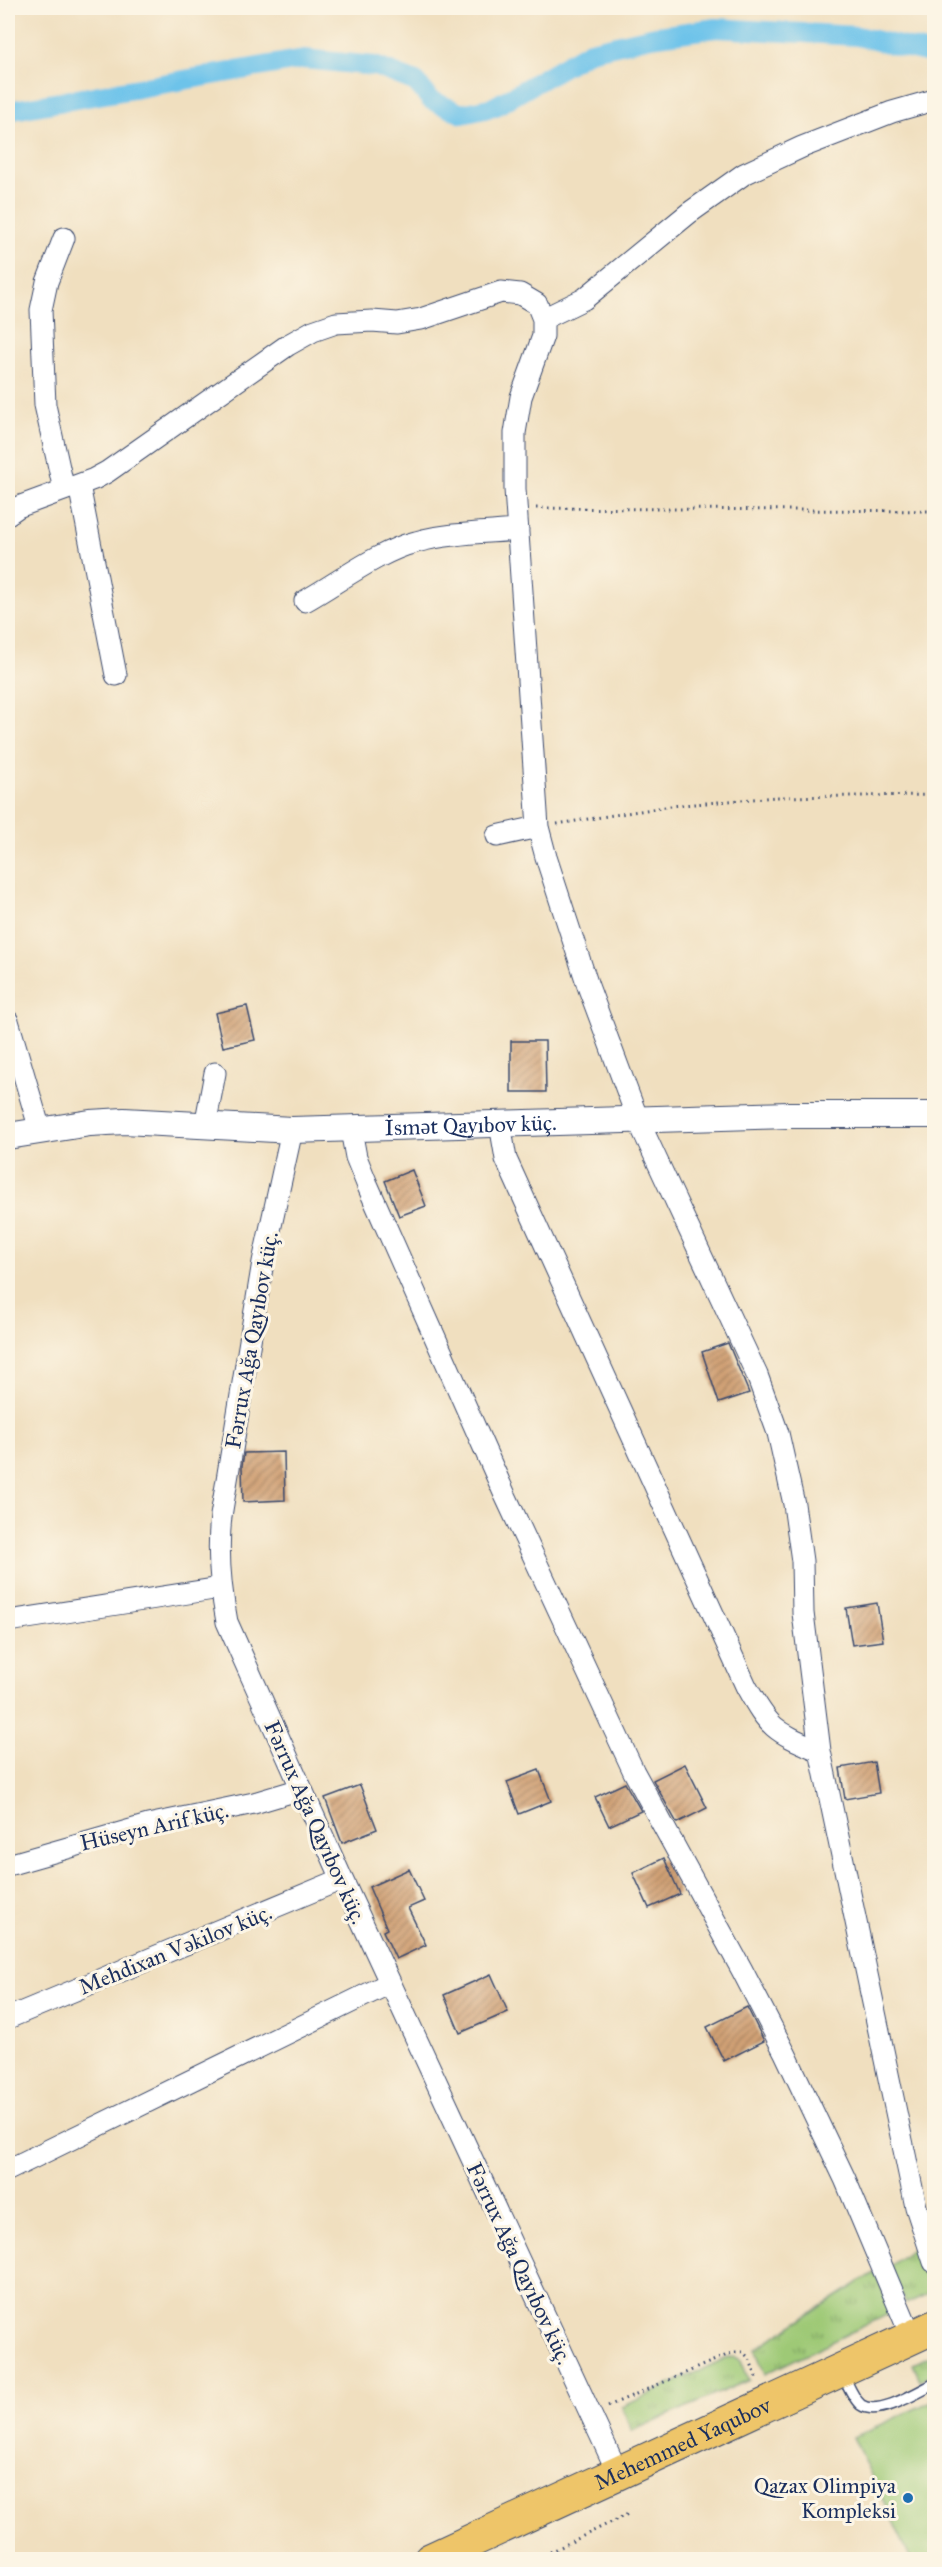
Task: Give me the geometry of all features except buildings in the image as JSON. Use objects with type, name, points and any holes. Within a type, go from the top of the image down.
[{"type":"main road","name":"Mehemmed Yaqubov","points":[[430,2559],[923,2332]]},
{"type":"street","points":[[543,319],[584,299],[689,213],[744,174],[802,147],[892,112],[934,100]]},
{"type":"street","points":[[64,238],[47,282],[41,310],[45,405],[71,488],[116,675]]},
{"type":"street","points":[[8,514],[18,507],[107,472],[288,345],[313,331],[336,323],[372,321],[397,323],[421,319],[501,292],[520,294],[537,304],[543,319],[543,336],[520,397],[515,433],[518,530],[538,827],[588,986],[638,1120],[757,1375],[778,1433],[794,1504],[802,1561],[803,1613],[820,1750],[907,2166],[919,2218],[934,2262]]},
{"type":"street","points":[[305,601],[391,551],[415,542],[452,535],[518,530]]},
{"type":"street","points":[[497,836],[538,827]]},
{"type":"street","points":[[8,1021],[40,1130]]},
{"type":"street","points":[[205,1126],[215,1073]]},
{"type":"street","name":"İsmət Qayıbov küç.","points":[[8,1136],[40,1130],[124,1121],[292,1130],[351,1130],[789,1115],[934,1115]]},
{"type":"street","points":[[500,1124],[506,1159],[746,1686],[763,1717],[778,1732],[820,1750]]},
{"type":"street","name":"Fərrux Ağa Qayıbov küç.","points":[[292,1130],[263,1262],[221,1516],[218,1548],[220,1588],[227,1622],[342,1879],[618,2473]]},
{"type":"street","points":[[351,1130],[356,1157],[367,1184],[505,1495],[634,1772],[785,2053],[845,2179],[923,2332]]},
{"type":"street","points":[[8,1621],[220,1588]]},
{"type":"street","name":"Hüseyn Arif küç.","points":[[8,1865],[148,1825],[254,1803],[301,1788]]},
{"type":"street","name":"Mehdixan Vəkilov küç.","points":[[8,2018],[342,1879]]},
{"type":"street","points":[[8,2170],[390,1983]]},
{"type":"lane","points":[[841,2370],[859,2404],[870,2410],[886,2406],[934,2384]]},
{"type":"path","points":[[517,508],[934,511]]},
{"type":"path","points":[[538,827],[671,806],[776,797],[934,795]]},
{"type":"path","points":[[590,2414],[734,2352],[743,2352],[749,2358],[768,2404]]},
{"type":"path","points":[[534,2559],[630,2513]]},
{"type":"green space","points":[[918,2244],[934,2281],[934,2291],[906,2304],[890,2266]]},
{"type":"green space","points":[[875,2272],[891,2313],[765,2374],[755,2349]]},
{"type":"green space","points":[[934,2354],[934,2374],[920,2380],[913,2364]]},
{"type":"green space","points":[[735,2357],[741,2360],[749,2380],[632,2431],[622,2407],[724,2359]]},
{"type":"green space","name":"Qazax Olimpiya Kompleksi","points":[[934,2400],[934,2559],[911,2559],[853,2437]]},
{"type":"waterway","points":[[8,111],[304,59],[375,66],[416,82],[431,100],[462,114],[494,107],[590,51],[651,37],[716,28],[857,36],[934,54]]},
{"type":"place","name":"Qazax Olimpiya Kompleksi","points":[[908,2498]]}]
